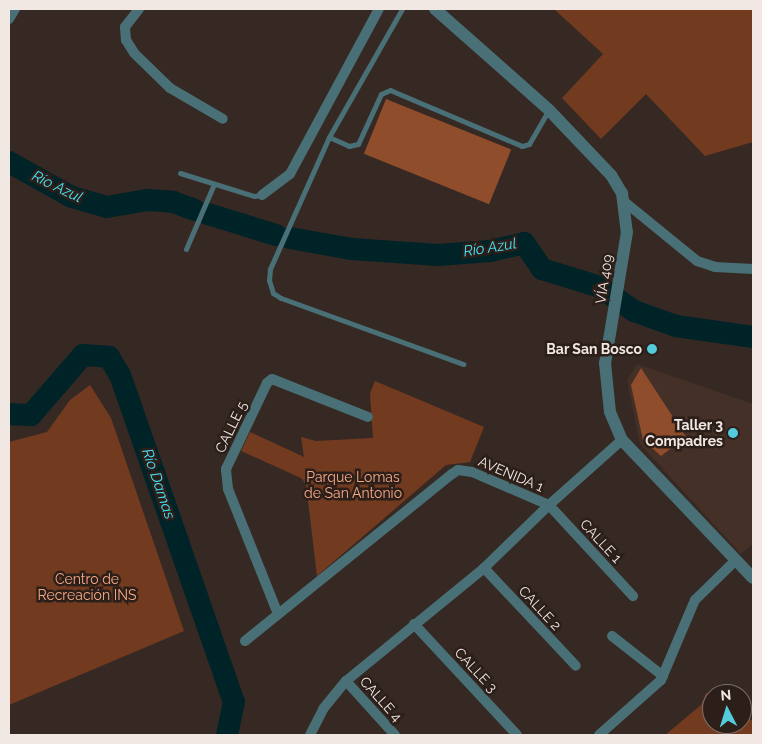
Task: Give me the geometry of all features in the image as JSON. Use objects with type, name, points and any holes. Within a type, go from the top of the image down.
[{"type":"street","points":[[9,19],[15,9]]},
{"type":"street","points":[[139,9],[125,27],[126,40],[134,53],[170,88],[223,119]]},
{"type":"street","points":[[262,195],[290,174],[379,9]]},
{"type":"street","name":"VÍA 409","points":[[435,9],[549,110],[611,175],[626,203],[627,232],[605,363],[606,388],[610,412],[622,440],[753,578]]},
{"type":"street","points":[[626,203],[697,261],[715,267],[753,269]]},
{"type":"street","name":"CALLE 5","points":[[278,614],[228,489],[226,469],[267,383],[272,380],[368,417]]},
{"type":"street","name":"AVENIDA 1","points":[[245,641],[458,470],[472,472],[549,505],[622,440]]},
{"type":"street","points":[[310,735],[323,709],[346,681],[484,568],[549,505]]},
{"type":"street","name":"CALLE 1","points":[[549,505],[633,596]]},
{"type":"street","points":[[599,735],[653,689],[663,676],[694,600],[736,560]]},
{"type":"street","name":"CALLE 2","points":[[484,568],[576,666]]},
{"type":"street","name":"CALLE 3","points":[[414,624],[517,735]]},
{"type":"street","points":[[612,636],[663,676]]},
{"type":"street","name":"CALLE 4","points":[[346,681],[395,735]]},
{"type":"lane","points":[[402,9],[329,137],[270,270],[268,280],[273,293],[463,364]]},
{"type":"lane","points":[[329,137],[349,146],[358,144],[384,91],[390,90],[522,146],[529,144],[549,110]]},
{"type":"lane","points":[[180,173],[254,196],[262,195]]},
{"type":"lane","points":[[186,249],[214,184]]},
{"type":"shaded area","points":[[637,364],[753,404],[753,544],[741,554],[640,444],[627,380]]},
{"type":"green space","points":[[554,9],[753,9],[753,142],[705,156],[646,94],[601,139],[562,98],[603,54]]},
{"type":"green space","name":"Parque Lomas de San Antonio","points":[[375,381],[484,427],[470,462],[446,465],[317,576],[306,484],[301,478],[241,451],[250,432],[304,457],[301,437],[316,441],[373,438],[370,393]]},
{"type":"green space","name":"Centro de Recreación INS","points":[[90,385],[111,418],[184,631],[9,705],[9,442],[47,432],[70,400]]},
{"type":"green space","points":[[702,703],[702,734],[752,734],[752,720],[753,735],[665,735]]},
{"type":"building","points":[[386,99],[511,150],[489,204],[364,154]]},
{"type":"building","points":[[641,368],[686,437],[661,456],[643,440],[631,385]]},
{"type":"waterway","name":"Río Azul","points":[[9,162],[72,197],[107,207],[147,200],[173,202],[195,210]]},
{"type":"waterway","name":"Río Azul","points":[[208,214],[276,235]]},
{"type":"waterway","name":"Río Azul","points":[[290,238],[352,249],[438,255],[490,251],[524,243],[542,269],[600,287],[634,311],[676,326],[753,337]]},
{"type":"waterway","name":"Río Damas","points":[[9,414],[31,415],[83,355],[109,357],[120,375],[234,702],[227,735]]},
{"type":"place","name":"Bar San Bosco","points":[[652,349]]},
{"type":"place","name":"Taller 3 Compadres","points":[[733,433]]}]
